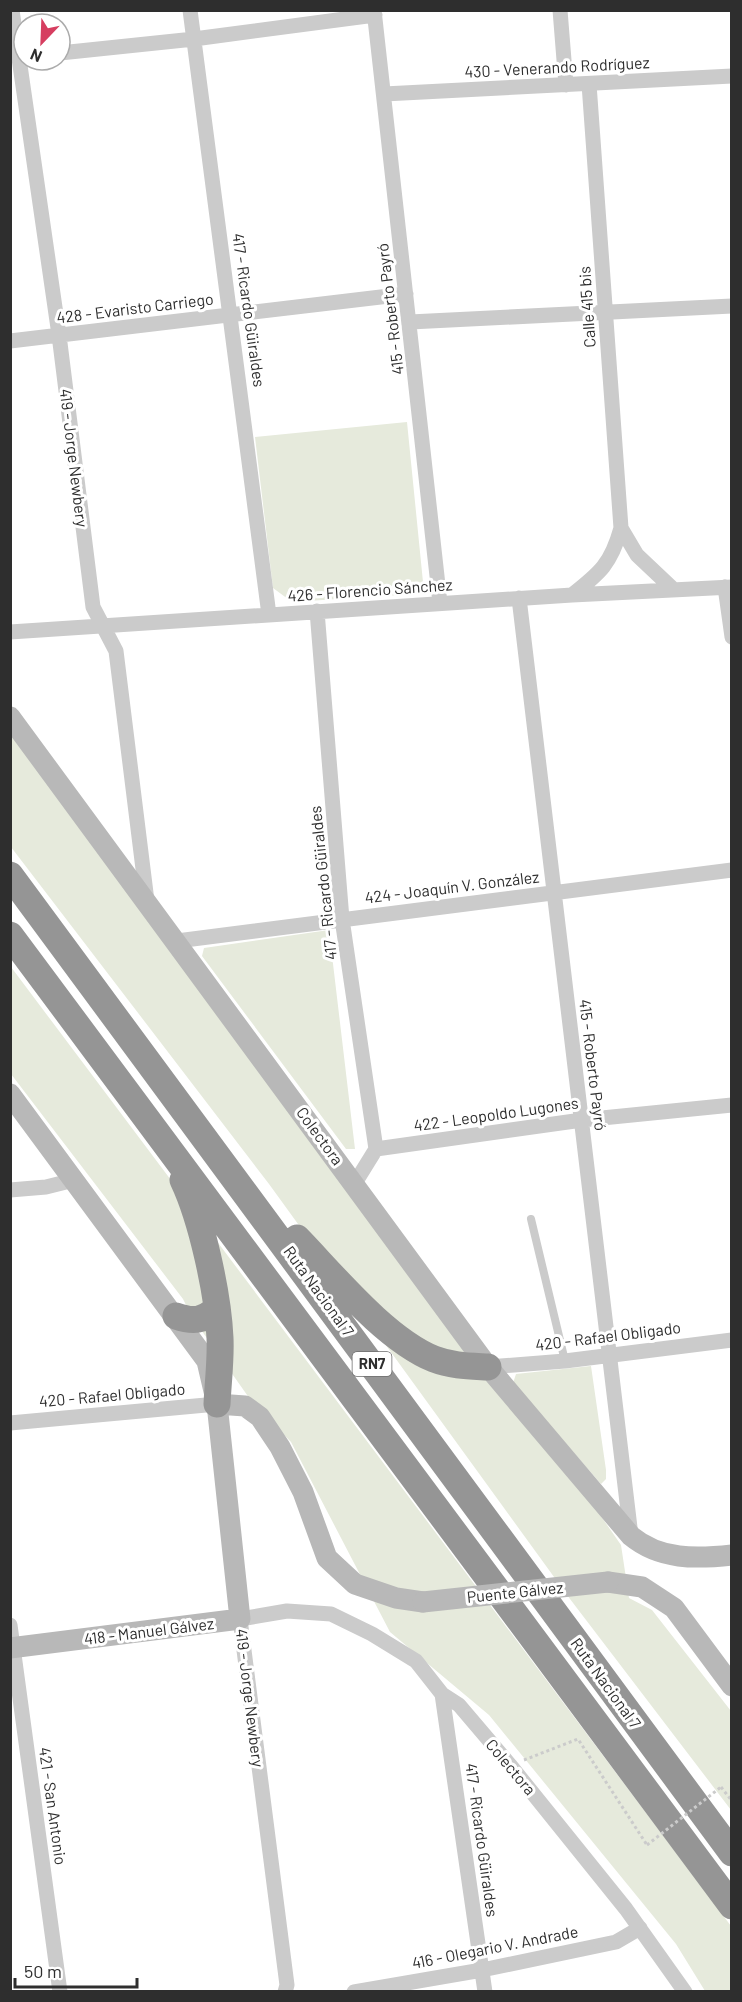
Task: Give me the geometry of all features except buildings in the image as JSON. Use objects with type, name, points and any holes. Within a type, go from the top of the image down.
[{"type":"highway","name":"Ruta Nacional 7","points":[[10,875],[216,1151],[732,1853]]},
{"type":"highway","name":"Ruta Nacional 7","points":[[10,935],[732,1906]]},
{"type":"highway","points":[[156,1129],[184,1183],[196,1217],[216,1308],[220,1338],[217,1404]]},
{"type":"highway","points":[[216,1151],[297,1238],[392,1333],[434,1359],[455,1365],[488,1367]]},
{"type":"highway","points":[[176,1316],[189,1320],[200,1320],[207,1318],[216,1308]]},
{"type":"street","name":"417 - Ricardo Güiraldes","points":[[190,10],[270,615]]},
{"type":"street","points":[[560,10],[567,85]]},
{"type":"street","points":[[72,52],[194,39],[375,13]]},
{"type":"street","name":"415 - Roberto Payró","points":[[375,13],[440,603]]},
{"type":"street","name":"419 - Jorge Newbery","points":[[20,72],[59,335],[93,607],[116,651],[147,901]]},
{"type":"street","name":"430 - Venerando Rodríguez","points":[[384,94],[732,76]]},
{"type":"street","name":"Calle 415 bis","points":[[572,595],[605,566],[615,551],[621,528],[589,84]]},
{"type":"street","name":"428 - Evaristo Carriego","points":[[10,340],[406,294]]},
{"type":"street","points":[[410,322],[732,306]]},
{"type":"street","name":"Calle 415 bis","points":[[621,528],[637,555],[673,589]]},
{"type":"street","points":[[728,587],[732,637]]},
{"type":"street","name":"426 - Florencio Sánchez","points":[[10,632],[104,628],[519,598],[728,587]]},
{"type":"street","name":"415 - Roberto Payró","points":[[519,598],[553,892],[611,1355],[637,1540]]},
{"type":"street","name":"417 - Ricardo Güiraldes","points":[[317,611],[342,919],[376,1149]]},
{"type":"street","name":"Colectora","points":[[10,717],[355,1183],[488,1367],[637,1540]]},
{"type":"street","name":"424 - Joaquín V. González","points":[[177,941],[732,870]]},
{"type":"street","points":[[10,1094],[207,1361],[217,1404]]},
{"type":"street","name":"422 - Leopoldo Lugones","points":[[376,1149],[582,1120],[732,1105]]},
{"type":"street","points":[[355,1183],[376,1149]]},
{"type":"street","points":[[10,1190],[46,1187],[74,1180]]},
{"type":"street","name":"420 - Rafael Obligado","points":[[488,1367],[565,1361],[732,1340]]},
{"type":"street","name":"419 - Jorge Newbery","points":[[217,1404],[240,1620],[287,1985],[285,1992]]},
{"type":"street","name":"420 - Rafael Obligado","points":[[10,1423],[217,1404]]},
{"type":"street","name":"Puente Gálvez","points":[[217,1404],[245,1406],[260,1417],[280,1447],[303,1492],[327,1558],[355,1584],[396,1598],[423,1602],[608,1582],[642,1587],[674,1608],[732,1686]]},
{"type":"street","points":[[637,1540],[662,1552],[689,1558],[732,1555]]},
{"type":"street","name":"Colectora","points":[[287,1611],[331,1614],[372,1634],[416,1661],[442,1694],[459,1705],[510,1765],[640,1928],[686,1992]]},
{"type":"street","name":"418 - Manuel Gálvez","points":[[12,1648],[240,1620],[287,1611]]},
{"type":"street","name":"421 - San Antonio","points":[[10,1625],[60,1992]]},
{"type":"street","name":"417 - Ricardo Güiraldes","points":[[442,1694],[485,1992]]},
{"type":"street","name":"416 - Olegario V. Andrade","points":[[354,1992],[482,1970],[616,1942],[640,1928]]},
{"type":"lane","points":[[531,1219],[565,1361]]},
{"type":"path","points":[[510,1765],[578,1739],[647,1845],[721,1787],[732,1801]]},
{"type":"shaded area","points":[[407,422],[423,582],[415,594],[292,602],[273,588],[255,437]]},
{"type":"shaded area","points":[[11,719],[580,1486],[621,1545],[629,1598],[652,1610],[731,1711],[731,1810],[570,1599],[269,1184],[11,847]]},
{"type":"shaded area","points":[[329,930],[355,1149],[346,1149],[202,956],[204,948]]},
{"type":"shaded area","points":[[11,967],[731,1926],[731,1991],[705,1991],[676,1944],[489,1715],[390,1632],[291,1442],[252,1402],[192,1317],[183,1299],[11,1074]]},
{"type":"shaded area","points":[[591,1366],[606,1470],[606,1479],[601,1484],[513,1383],[516,1374]]}]
